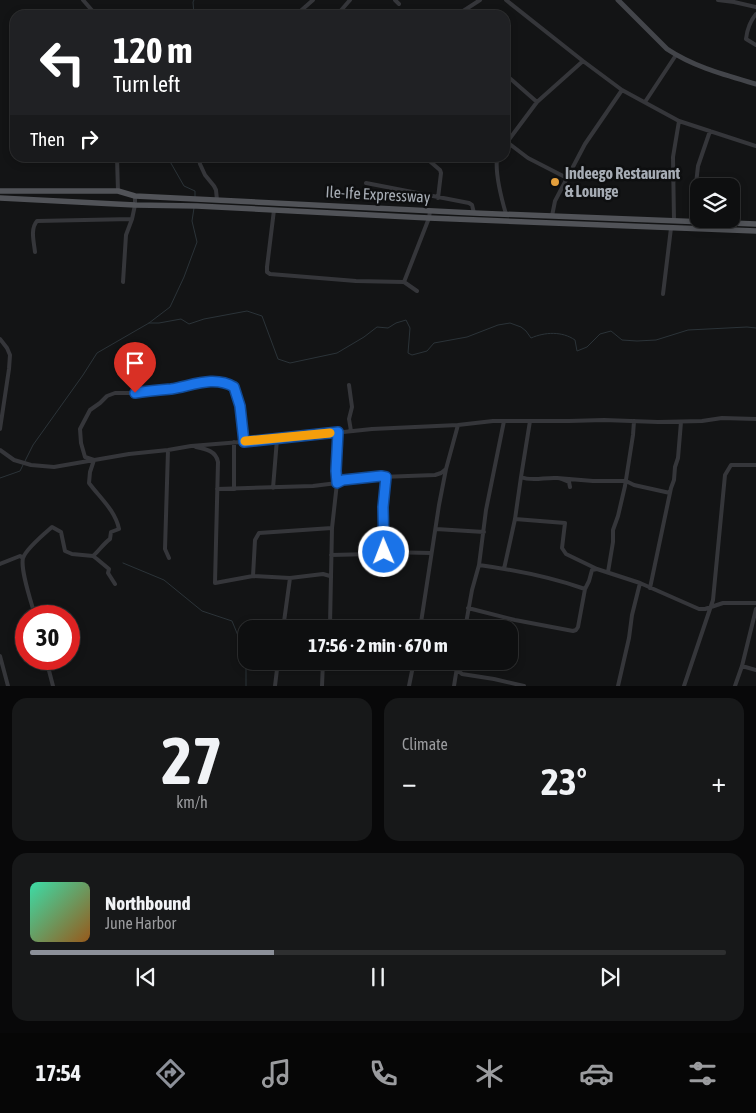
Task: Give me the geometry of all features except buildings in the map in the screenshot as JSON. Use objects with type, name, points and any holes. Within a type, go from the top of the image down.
[{"type":"main road","points":[[618,0],[667,49],[676,55],[701,67],[756,84]]},
{"type":"main road","name":"Ile-Ife Expressway","points":[[0,193],[118,191],[135,196],[274,210],[429,218],[756,224]]},
{"type":"main road","name":"Ile-Ife Expressway","points":[[0,193],[135,205],[217,200],[552,216],[671,228],[756,231]]},
{"type":"main road","points":[[150,197],[150,204]]},
{"type":"street","points":[[83,0],[92,10]]},
{"type":"street","points":[[302,10],[313,0]]},
{"type":"street","points":[[341,10],[350,0]]},
{"type":"street","points":[[395,0],[399,4]]},
{"type":"street","points":[[465,10],[480,0]]},
{"type":"street","points":[[506,0],[583,62],[622,90],[679,121],[756,146]]},
{"type":"street","points":[[718,0],[756,8]]},
{"type":"street","points":[[756,14],[746,38],[756,45]]},
{"type":"street","points":[[645,102],[676,55]]},
{"type":"street","points":[[510,138],[537,102],[583,62]]},
{"type":"street","points":[[510,78],[537,102]]},
{"type":"street","points":[[552,216],[555,201],[585,144],[622,90]]},
{"type":"street","points":[[674,221],[673,157],[679,121]]},
{"type":"street","points":[[697,178],[698,166],[710,131]]},
{"type":"street","points":[[510,146],[528,158],[567,178]]},
{"type":"street","points":[[117,162],[118,191]]},
{"type":"street","points":[[200,162],[204,175],[216,190],[217,200]]},
{"type":"street","points":[[431,162],[441,173],[438,198]]},
{"type":"street","points":[[497,162],[498,179],[506,214]]},
{"type":"street","points":[[366,183],[469,203],[472,205],[474,213]]},
{"type":"street","points":[[123,282],[126,235],[132,219],[135,196]]},
{"type":"street","points":[[274,210],[267,267],[267,272],[270,274],[356,281],[404,282],[417,291]]},
{"type":"street","points":[[404,282],[430,211]]},
{"type":"street","points":[[36,252],[33,229],[37,221],[132,219]]},
{"type":"street","points":[[663,294],[671,228]]},
{"type":"street","points":[[0,339],[10,355],[0,429]]},
{"type":"street","points":[[94,460],[85,457],[80,429],[90,410],[107,396],[115,393],[135,393],[189,384],[218,381],[228,383],[234,387],[240,406],[244,442]]},
{"type":"street","points":[[349,385],[352,407],[349,419],[351,431]]},
{"type":"street","points":[[0,450],[10,457],[31,465],[54,467],[191,446],[277,439],[372,428],[504,421],[604,420],[681,422],[722,418],[756,419]]},
{"type":"street","points":[[466,620],[476,571],[479,565],[486,510],[504,421]]},
{"type":"street","points":[[504,568],[515,519],[530,421]]},
{"type":"street","points":[[608,572],[613,530],[626,480],[634,421]]},
{"type":"street","points":[[650,588],[674,480],[681,422]]},
{"type":"street","points":[[421,620],[439,505],[458,424]]},
{"type":"street","points":[[330,620],[332,528],[337,483],[338,432]]},
{"type":"street","points":[[273,488],[277,439]]},
{"type":"street","points":[[234,442],[234,489],[236,489]]},
{"type":"street","points":[[191,446],[207,449],[215,454],[218,462],[215,583],[253,576],[290,578],[323,574],[330,576]]},
{"type":"street","points":[[168,450],[164,549],[169,558]]},
{"type":"street","points":[[93,556],[110,539],[111,532],[119,529],[117,521],[108,505],[89,484],[94,460]]},
{"type":"street","points":[[684,686],[713,600],[725,475],[731,464],[756,465]]},
{"type":"street","points":[[217,489],[313,486],[337,483],[343,480],[381,476],[435,475],[442,473],[446,469]]},
{"type":"street","points":[[384,552],[383,507],[386,477]]},
{"type":"street","points":[[521,477],[593,481],[626,480],[634,485],[670,493]]},
{"type":"street","points":[[557,478],[569,482],[570,487]]},
{"type":"street","points":[[515,519],[565,523],[562,548],[566,554],[597,569],[699,608],[723,603],[756,603]]},
{"type":"street","points":[[32,605],[23,569],[23,558],[52,527],[61,532],[65,551],[72,554],[93,556],[109,569],[108,573],[115,584]]},
{"type":"street","points":[[253,576],[255,540],[259,533],[332,528]]},
{"type":"street","points":[[436,528],[484,532]]},
{"type":"street","points":[[331,555],[384,552],[431,553]]},
{"type":"street","points":[[0,564],[20,556],[23,558]]},
{"type":"street","points":[[479,565],[522,572],[585,589]]},
{"type":"street","points":[[468,608],[515,620],[573,631],[578,628],[585,589],[592,570],[597,569]]},
{"type":"street","points":[[284,620],[290,578]]},
{"type":"street","points":[[618,686],[640,584]]},
{"type":"street","points":[[735,686],[756,609]]},
{"type":"street","points":[[0,656],[8,686]]},
{"type":"street","points":[[742,666],[756,670]]},
{"type":"street","points":[[49,670],[53,686]]},
{"type":"street","points":[[275,686],[277,670]]},
{"type":"street","points":[[322,670],[322,686]]},
{"type":"street","points":[[409,686],[412,670]]},
{"type":"street","points":[[454,686],[457,670]]},
{"type":"street","points":[[458,670],[462,674],[524,686]]},
{"type":"waterway","points":[[194,0],[194,10]]},
{"type":"waterway","points":[[170,162],[184,186],[195,191],[195,197]]},
{"type":"waterway","points":[[0,478],[20,471],[33,445],[97,353],[149,323],[170,307],[197,242],[192,221],[194,208]]},
{"type":"waterway","points":[[149,323],[181,319],[189,324],[204,319],[247,311],[262,316],[278,359],[290,363],[337,353],[377,327],[388,328],[406,320],[410,328],[408,353],[412,355],[427,351],[434,343],[467,337],[498,325],[510,323],[521,327],[531,338],[553,333],[570,337],[575,340],[577,351],[587,347],[600,334],[611,331],[622,340],[637,341],[656,340],[688,330],[756,328]]},
{"type":"waterway","points":[[123,563],[164,580],[202,611],[232,621],[246,655],[246,686]]},
{"type":"slow traffic","points":[[245,441],[330,433]]},
{"type":"place","name":"Indeego Restaurant & Lounge","points":[[555,182]]},
{"type":"route","points":[[135,393],[189,384],[218,381],[228,383],[234,387],[240,406],[244,442],[338,432],[337,483],[343,480],[386,477],[383,507],[384,552]]}]
